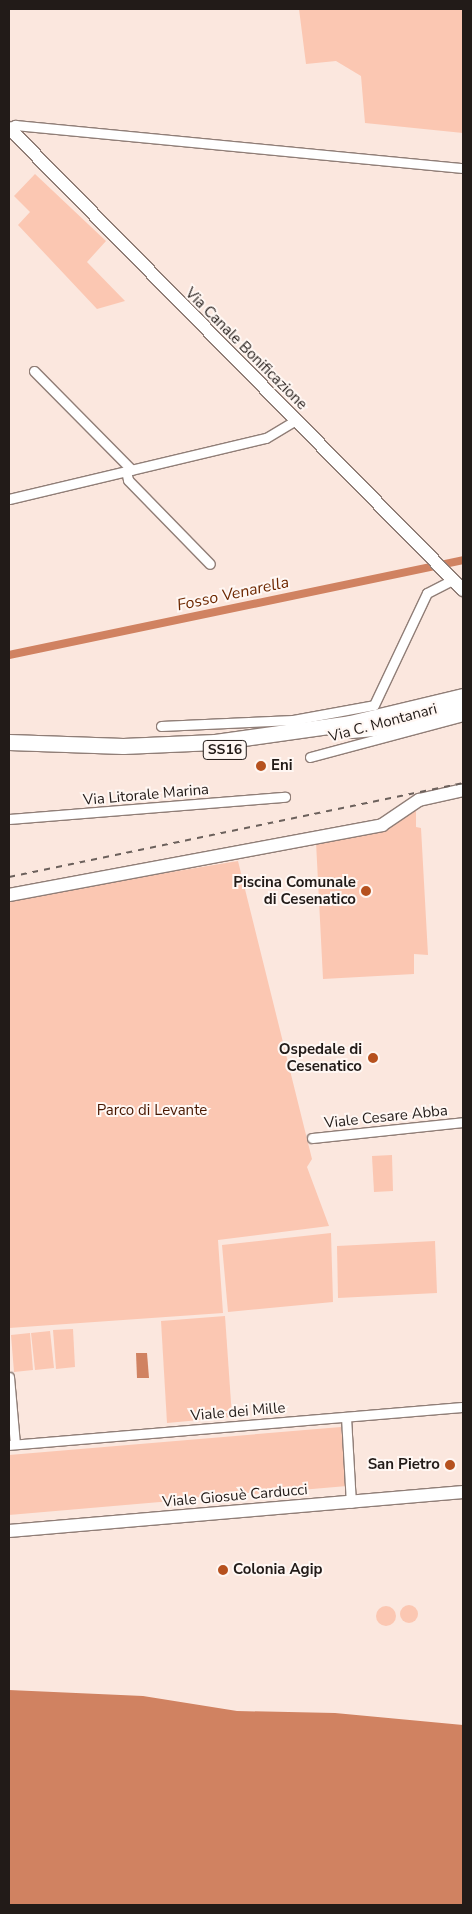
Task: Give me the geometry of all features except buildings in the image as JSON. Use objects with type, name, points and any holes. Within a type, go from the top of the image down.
[{"type":"highway","name":"SS16","points":[[9,742],[123,746],[215,742],[350,723],[463,696]]},
{"type":"highway","name":"SS16","points":[[9,752],[119,756],[216,751],[385,727],[463,708]]},
{"type":"street","points":[[9,128],[34,127],[463,168]]},
{"type":"street","name":"Via Canale Bonificazione","points":[[9,128],[294,421],[427,554],[456,579],[463,590]]},
{"type":"street","points":[[34,371],[129,470],[128,480],[210,564]]},
{"type":"street","points":[[9,499],[266,438],[294,421]]},
{"type":"street","points":[[161,726],[293,720],[374,705],[427,593],[456,579]]},
{"type":"street","name":"Via C. Montanari","points":[[310,757],[463,716]]},
{"type":"street","points":[[9,895],[382,825],[419,800],[463,790]]},
{"type":"street","name":"Via Litorale Marina","points":[[9,819],[285,797]]},
{"type":"street","name":"Viale Cesare Abba","points":[[312,1138],[463,1122]]},
{"type":"street","name":"Viale dei Mille","points":[[9,1377],[12,1444],[463,1407]]},
{"type":"street","points":[[346,1417],[350,1503]]},
{"type":"street","name":"Viale Giosuè Carducci","points":[[9,1531],[463,1492]]},
{"type":"green space","points":[[299,9],[463,9],[463,133],[365,123],[361,76],[336,61],[306,64]]},
{"type":"green space","points":[[35,174],[106,241],[87,262],[125,301],[97,309],[18,225],[30,212],[14,196]]},
{"type":"green space","points":[[416,809],[416,827],[421,828],[428,955],[414,954],[414,974],[323,979],[316,842]]},
{"type":"green space","name":"Parco di Levante","points":[[238,861],[312,1159],[307,1167],[329,1226],[218,1240],[223,1313],[9,1328],[9,899]]},
{"type":"green space","points":[[392,1155],[393,1191],[374,1192],[372,1156]]},
{"type":"green space","points":[[331,1233],[333,1302],[228,1312],[222,1245]]},
{"type":"green space","points":[[435,1241],[437,1293],[338,1298],[337,1246]]},
{"type":"green space","points":[[225,1316],[232,1417],[167,1423],[161,1321]]},
{"type":"green space","points":[[73,1329],[75,1367],[56,1369],[53,1330]]},
{"type":"green space","points":[[50,1331],[54,1368],[35,1370],[31,1333]]},
{"type":"green space","points":[[30,1333],[33,1370],[14,1372],[11,1335]]},
{"type":"green space","points":[[341,1427],[347,1486],[9,1515],[9,1455]]},
{"type":"green space","points":[[405,1605],[413,1605],[418,1610],[416,1621],[405,1623],[400,1618],[400,1610]]},
{"type":"green space","points":[[382,1606],[390,1606],[396,1612],[396,1620],[390,1626],[382,1626],[376,1620],[376,1612]]},
{"type":"shaded area","points":[[136,1353],[147,1353],[149,1378],[137,1378]]},
{"type":"shaded area","points":[[9,1690],[143,1696],[237,1711],[335,1713],[463,1725],[463,1905],[9,1905]]},
{"type":"waterway","name":"Fosso Venarella","points":[[9,655],[463,560]]},
{"type":"railway","points":[[9,877],[463,783]]},
{"type":"place","name":"Eni","points":[[261,766]]},
{"type":"place","name":"Piscina Comunale di Cesenatico","points":[[366,891]]},
{"type":"place","name":"Ospedale di Cesenatico","points":[[373,1058]]},
{"type":"place","name":"San Pietro","points":[[450,1465]]},
{"type":"place","name":"Colonia Agip","points":[[223,1570]]}]
